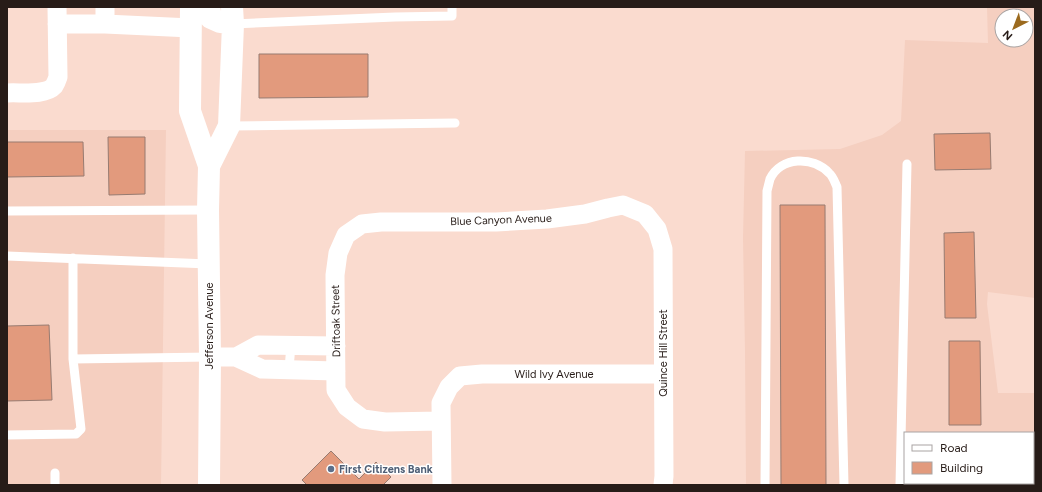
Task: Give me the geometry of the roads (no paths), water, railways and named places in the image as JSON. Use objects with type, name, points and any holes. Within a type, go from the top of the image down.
[{"type":"main road","points":[[209,7],[211,18],[220,22],[232,15]]},
{"type":"main road","name":"Jefferson Avenue","points":[[209,166],[229,126],[232,15]]},
{"type":"main road","name":"Jefferson Avenue","points":[[191,17],[190,111],[209,166],[209,485]]},
{"type":"street","points":[[7,93],[39,92],[47,90],[55,85],[58,77],[57,15],[191,17]]},
{"type":"street","name":"Blue Canyon Avenue","points":[[346,235],[362,224],[381,222],[496,222],[548,219],[585,214],[623,205],[645,214],[652,223]]},
{"type":"street","name":"Quince Hill Street","points":[[652,223],[657,229],[663,249],[664,476],[662,485]]},
{"type":"street","name":"Driftoak Street","points":[[346,235],[338,254],[335,275],[336,390],[347,407],[363,419],[385,422],[441,421]]},
{"type":"street","points":[[236,357],[258,345],[336,346]]},
{"type":"street","points":[[210,357],[236,357],[262,369],[336,371]]},
{"type":"street","name":"Wild Ivy Avenue","points":[[441,421],[441,403],[449,387],[460,376],[482,374],[664,374]]},
{"type":"street","points":[[441,421],[442,485]]},
{"type":"lane","points":[[232,15],[395,17],[452,16],[452,7]]},
{"type":"lane","points":[[229,126],[455,122]]},
{"type":"lane","points":[[765,485],[767,191],[770,180],[775,172],[785,164],[794,161],[809,161],[817,164],[830,173],[837,187],[844,485]]},
{"type":"lane","points":[[900,485],[906,164]]},
{"type":"lane","points":[[7,211],[208,210]]},
{"type":"lane","points":[[7,256],[209,264]]},
{"type":"lane","points":[[7,435],[76,434],[81,429],[73,359],[73,258]]},
{"type":"lane","points":[[289,369],[291,345]]},
{"type":"lane","points":[[73,359],[210,357]]},
{"type":"lane","points":[[55,473],[55,485]]},
{"type":"place","name":"First Citizens Bank","points":[[331,469]]}]
